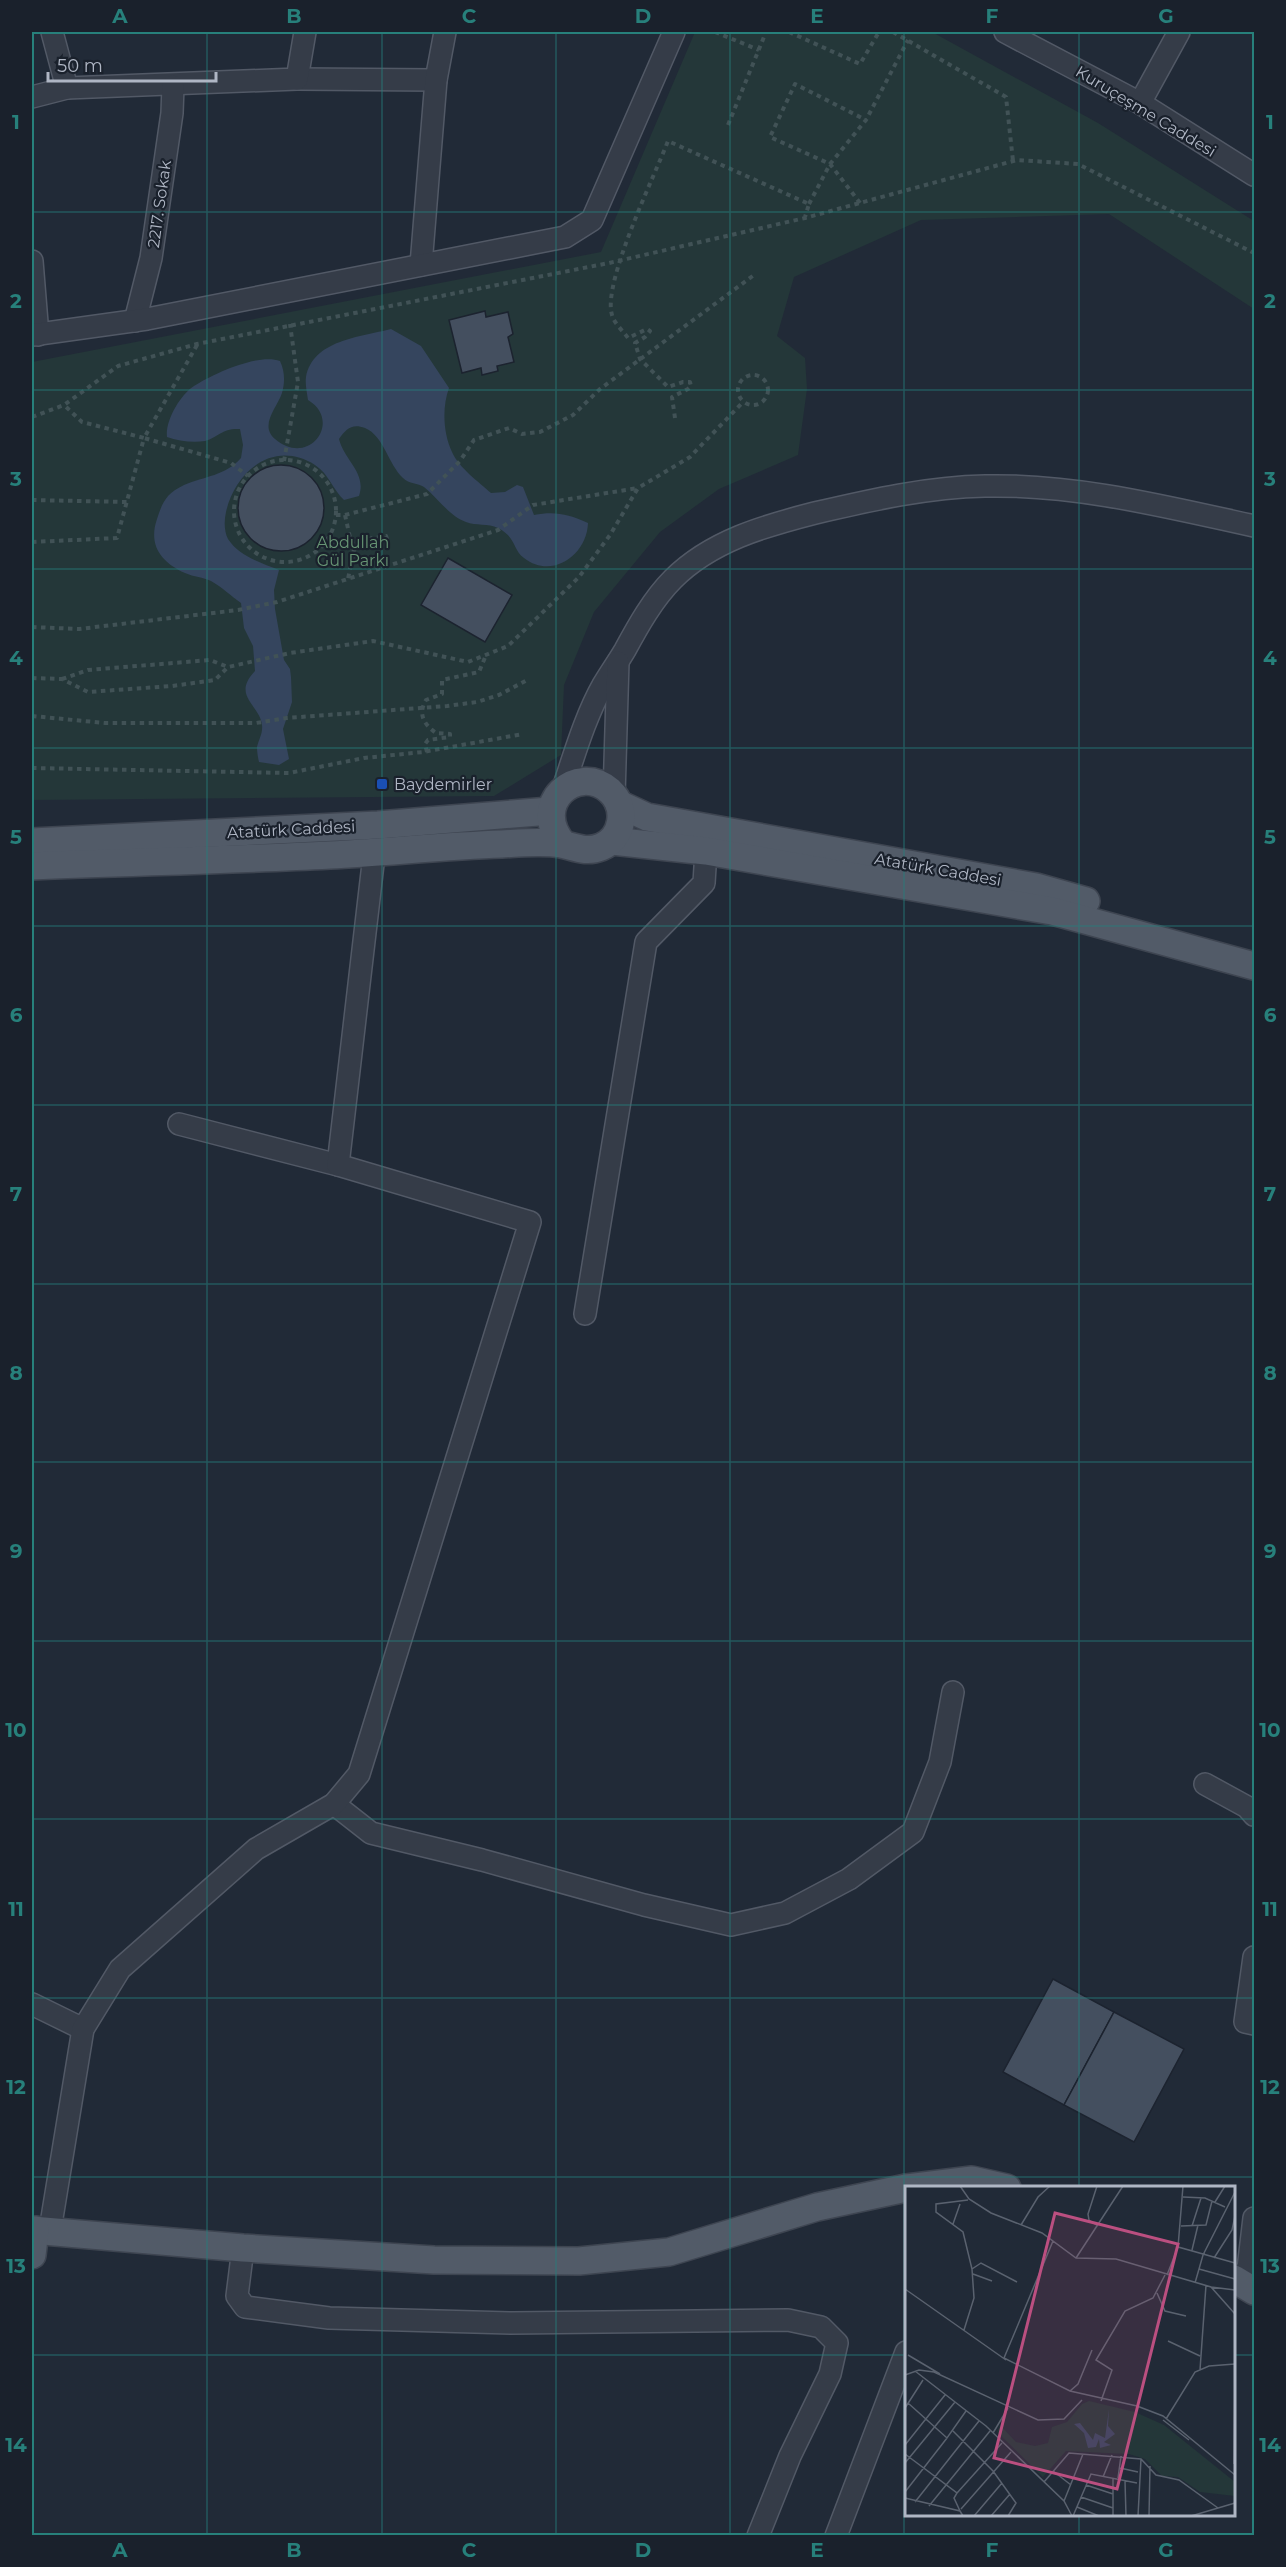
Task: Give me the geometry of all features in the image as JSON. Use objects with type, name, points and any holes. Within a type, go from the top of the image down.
[{"type":"main road","points":[[612,842],[619,830],[621,817],[616,800],[600,785],[587,782],[574,784],[556,801],[551,824],[555,835],[563,844],[572,849],[588,850],[612,842],[706,851],[1052,910],[1254,966]]},
{"type":"main road","name":"Atatürk Caddesi","points":[[616,800],[647,817],[1036,887],[1254,949]]},
{"type":"main road","name":"Atatürk Caddesi","points":[[32,842],[378,825],[556,801]]},
{"type":"main road","points":[[32,866],[375,852],[503,844],[563,844]]},
{"type":"main road","points":[[939,2186],[971,2184],[995,2186]]},
{"type":"main road","points":[[37,2236],[434,2260],[579,2261],[669,2252],[817,2207],[905,2188]]},
{"type":"street","points":[[52,32],[67,88]]},
{"type":"street","points":[[297,79],[305,32]]},
{"type":"street","points":[[421,265],[436,80],[445,32]]},
{"type":"street","points":[[32,261],[35,335],[135,321],[565,237],[592,220],[674,32]]},
{"type":"street","name":"Kuruçeşme Caddesi","points":[[1005,32],[1140,103],[1252,169]]},
{"type":"street","points":[[1140,103],[1179,32]]},
{"type":"street","points":[[32,97],[67,88],[172,86],[297,79],[436,80]]},
{"type":"street","name":"2217. Sokak","points":[[135,321],[151,258],[172,113],[172,86]]},
{"type":"street","points":[[556,801],[602,686],[645,615],[671,580],[697,557],[735,538],[793,519],[866,501],[951,488],[987,486],[1053,489],[1139,501],[1254,526]]},
{"type":"street","points":[[616,800],[618,662]]},
{"type":"street","points":[[339,1165],[378,825]]},
{"type":"street","points":[[585,1314],[646,942],[704,883],[706,851]]},
{"type":"street","points":[[37,2236],[83,2029],[120,1969],[256,1849],[334,1804],[359,1774],[530,1222],[339,1165],[179,1124]]},
{"type":"street","points":[[334,1804],[371,1833],[482,1860],[644,1905],[731,1925],[785,1913],[849,1879],[912,1832],[940,1762],[953,1692]]},
{"type":"street","points":[[1205,1784],[1247,1807],[1254,1815]]},
{"type":"street","points":[[1254,1957],[1245,2022],[1254,2024]]},
{"type":"street","points":[[32,2004],[83,2029]]},
{"type":"street","points":[[1245,2285],[1254,2218]]},
{"type":"street","points":[[243,2248],[237,2296],[245,2307],[328,2318],[512,2323],[788,2320],[821,2326],[837,2343],[830,2374],[790,2456],[758,2535]]},
{"type":"street","points":[[836,2535],[905,2355]]},
{"type":"path","points":[[715,32],[759,50]]},
{"type":"path","points":[[728,125],[766,32]]},
{"type":"path","points":[[789,32],[860,64],[879,32]]},
{"type":"path","points":[[893,32],[1006,97],[1013,161]]},
{"type":"path","points":[[805,218],[809,204],[830,164],[866,120],[908,40]]},
{"type":"path","points":[[860,202],[830,164],[770,137],[795,84],[866,120]]},
{"type":"path","points":[[675,417],[672,397],[688,389],[691,386],[690,382],[668,387],[640,359],[634,343],[650,331],[648,328],[627,338],[612,315],[611,297],[620,261],[668,141],[809,204]]},
{"type":"path","points":[[32,417],[64,405],[118,366],[197,344],[620,261],[805,218],[1013,161],[1078,164],[1254,253]]},
{"type":"path","points":[[336,515],[345,515],[427,494],[460,461],[474,440],[509,428],[522,434],[540,432],[573,415],[600,389],[754,275]]},
{"type":"path","points":[[284,461],[298,382],[290,324]]},
{"type":"path","points":[[32,542],[117,538],[144,438],[197,344]]},
{"type":"path","points":[[748,375],[762,378],[768,392],[764,401],[755,406],[743,402],[737,391],[740,381],[748,375]]},
{"type":"path","points":[[32,627],[79,629],[238,610],[277,602],[498,530],[533,505],[638,488],[690,457],[743,402]]},
{"type":"path","points":[[64,405],[82,422],[231,463],[248,476]]},
{"type":"path","points":[[276,460],[284,461],[294,461],[311,467],[324,478],[333,492],[336,515],[329,538],[318,550],[304,558],[288,562],[265,557],[245,543],[237,528],[234,511],[237,493],[248,476],[260,467],[276,460]]},
{"type":"path","points":[[62,680],[88,670],[210,660],[228,667],[290,653],[373,641],[468,662],[508,646],[579,577],[610,535],[638,488]]},
{"type":"path","points":[[32,500],[127,502]]},
{"type":"path","points":[[345,515],[351,542],[386,536],[387,539],[354,549],[348,579]]},
{"type":"path","points":[[428,752],[425,744],[428,740],[450,737],[450,734],[436,733],[423,719],[421,711],[426,700],[442,694],[442,680],[479,672],[487,654]]},
{"type":"path","points":[[32,678],[62,680],[88,692],[172,686],[215,680],[228,667]]},
{"type":"path","points":[[32,716],[105,723],[256,723],[287,718],[477,702],[499,695],[529,679]]},
{"type":"path","points":[[32,768],[289,773],[364,759],[428,752],[523,734]]},
{"type":"green space","name":"Abdullah Gül Parkı","points":[[695,32],[932,32],[1098,123],[1254,221],[1254,309],[1109,214],[921,220],[794,277],[777,336],[805,358],[807,389],[798,455],[719,489],[660,532],[594,612],[564,685],[561,755],[494,796],[32,800],[32,362],[601,252]]},
{"type":"water","points":[[391,329],[421,346],[449,388],[444,412],[445,428],[452,452],[464,469],[491,493],[505,492],[517,485],[523,487],[534,515],[555,513],[581,520],[588,523],[586,535],[582,545],[566,561],[546,566],[535,564],[520,555],[508,536],[498,528],[460,519],[424,487],[405,480],[393,465],[377,437],[365,428],[356,426],[344,432],[339,439],[358,473],[361,488],[359,496],[344,500],[320,469],[300,458],[285,456],[258,463],[247,472],[231,497],[226,512],[226,533],[228,539],[238,550],[279,570],[274,590],[275,609],[284,660],[290,669],[292,702],[283,729],[289,759],[279,765],[259,762],[257,747],[262,725],[246,694],[248,680],[255,671],[253,646],[244,628],[241,603],[211,581],[185,573],[169,564],[159,552],[154,537],[159,513],[169,495],[184,485],[228,469],[241,458],[243,445],[240,429],[225,431],[205,441],[191,442],[167,437],[168,424],[179,402],[194,386],[236,366],[271,359],[280,361],[284,381],[282,393],[269,422],[271,434],[288,447],[299,448],[310,445],[322,429],[322,419],[318,409],[308,400],[306,377],[310,365],[318,355],[340,342]]},
{"type":"building","points":[[485,311],[486,317],[508,312],[513,334],[508,337],[514,362],[497,366],[498,371],[482,375],[481,368],[462,373],[449,320]]},
{"type":"building","points":[[281,465],[297,469],[311,478],[320,492],[324,508],[320,524],[311,538],[297,547],[281,551],[265,547],[251,538],[242,524],[238,508],[242,492],[251,478],[265,469]]},
{"type":"building","points":[[448,558],[512,595],[485,642],[421,605]]},
{"type":"building","points":[[1053,1979],[1114,2012],[1064,2105],[1003,2072]]},
{"type":"building","points":[[1114,2012],[1184,2049],[1134,2142],[1064,2105]]},
{"type":"place","name":"Baydemirler","points":[[382,784]]}]
